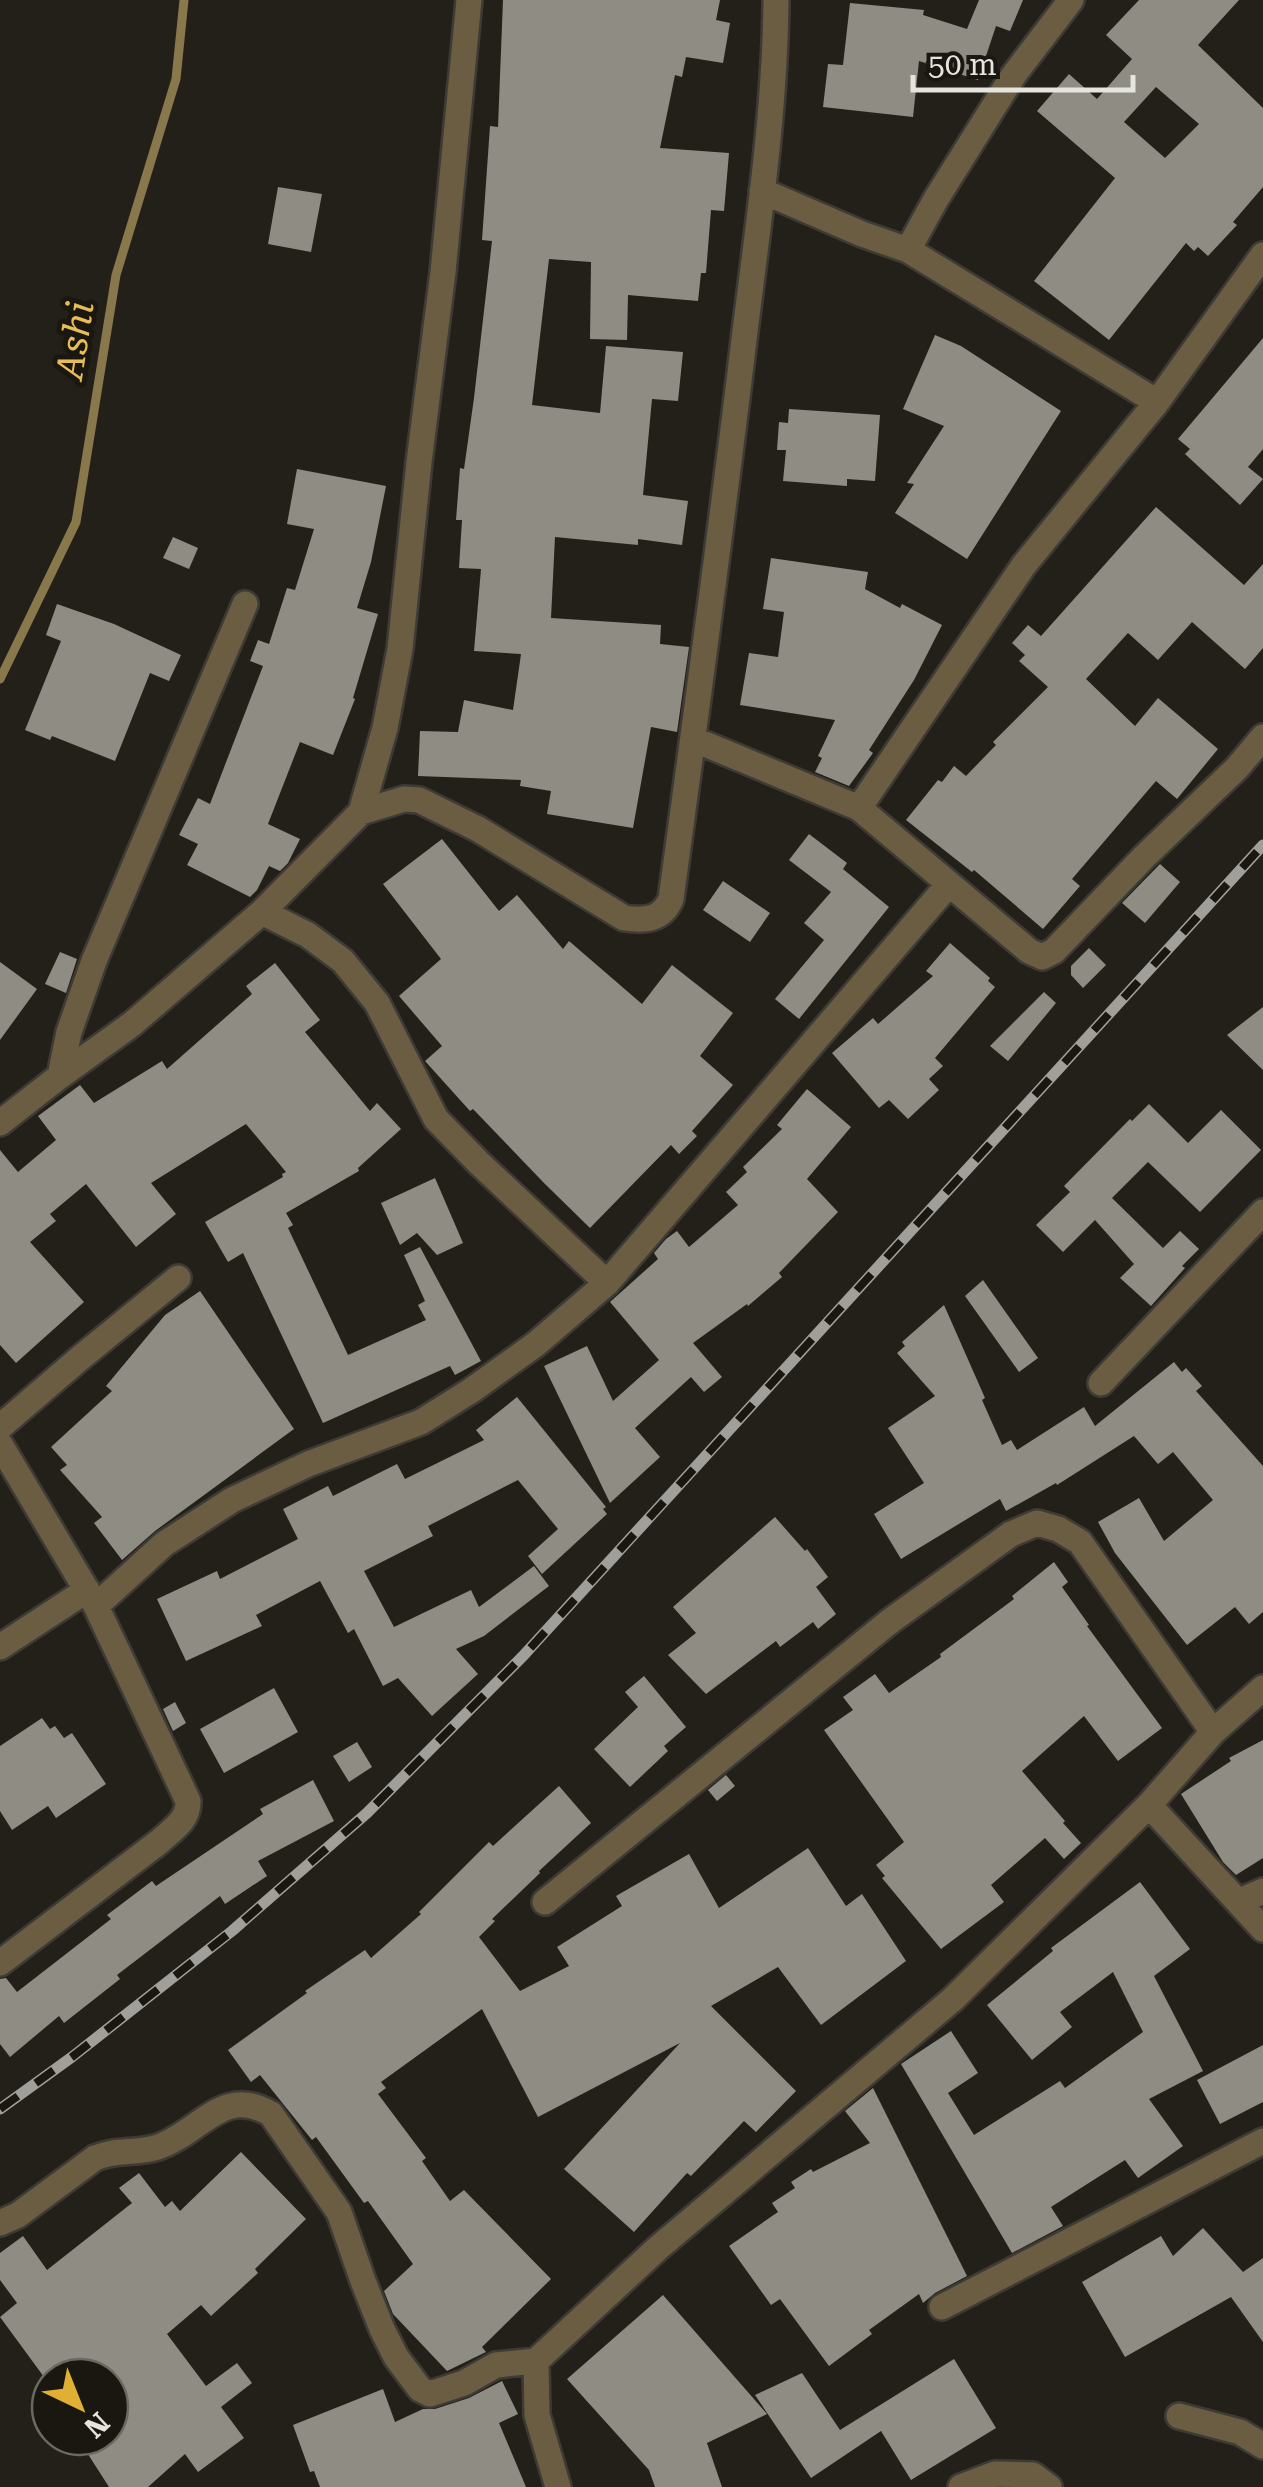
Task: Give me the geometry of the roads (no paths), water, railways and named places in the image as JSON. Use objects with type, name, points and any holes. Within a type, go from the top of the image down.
[{"type":"street","points":[[361,812],[385,728],[400,649],[469,0]]},
{"type":"street","points":[[0,1123],[132,1024],[262,912],[361,812],[404,799],[419,800],[478,829],[624,918],[656,917],[666,910],[671,898],[693,739],[762,191],[775,69],[776,0]]},
{"type":"street","points":[[908,250],[1012,76],[1071,0]]},
{"type":"street","points":[[762,191],[908,250],[1157,402]]},
{"type":"street","points":[[858,808],[1024,565],[1157,402],[1263,254]]},
{"type":"street","points":[[60,1076],[69,1032],[94,961],[244,604]]},
{"type":"street","points":[[693,739],[858,808],[1029,952],[1042,957],[1054,951],[1144,856],[1237,768],[1263,737]]},
{"type":"street","points":[[0,1647],[91,1598],[232,1500],[308,1464],[420,1422],[536,1344],[607,1283],[950,884]]},
{"type":"street","points":[[262,912],[308,935],[343,961],[376,1003],[436,1119],[607,1283]]},
{"type":"street","points":[[1101,1383],[1263,1212]]},
{"type":"street","points":[[0,1427],[178,1278]]},
{"type":"street","points":[[0,1444],[91,1598],[188,1800],[188,1810],[181,1822],[158,1842],[0,1962]]},
{"type":"street","points":[[545,1902],[889,1622],[1011,1534],[1037,1524],[1058,1529],[1080,1542],[1213,1732]]},
{"type":"street","points":[[0,2223],[18,2215],[95,2158],[153,2149],[231,2104],[255,2104],[271,2114],[339,2212],[382,2329],[420,2390],[430,2394],[464,2384],[496,2365],[536,2361],[658,2248],[952,1999],[1148,1805],[1213,1732],[1263,1688]]},
{"type":"street","points":[[1148,1805],[1251,1896],[1263,1929]]},
{"type":"street","points":[[942,2308],[1263,2141]]},
{"type":"street","points":[[536,2361],[538,2415],[558,2487]]},
{"type":"street","points":[[1178,2416],[1240,2432],[1263,2446]]},
{"type":"street","points":[[961,2487],[995,2474],[1033,2475],[1049,2487]]},
{"type":"waterway","name":"Ashi","points":[[0,679],[76,522],[116,275],[176,79],[184,0]]},
{"type":"railway","points":[[0,2109],[232,1931],[367,1813],[523,1656],[1263,845]]}]
